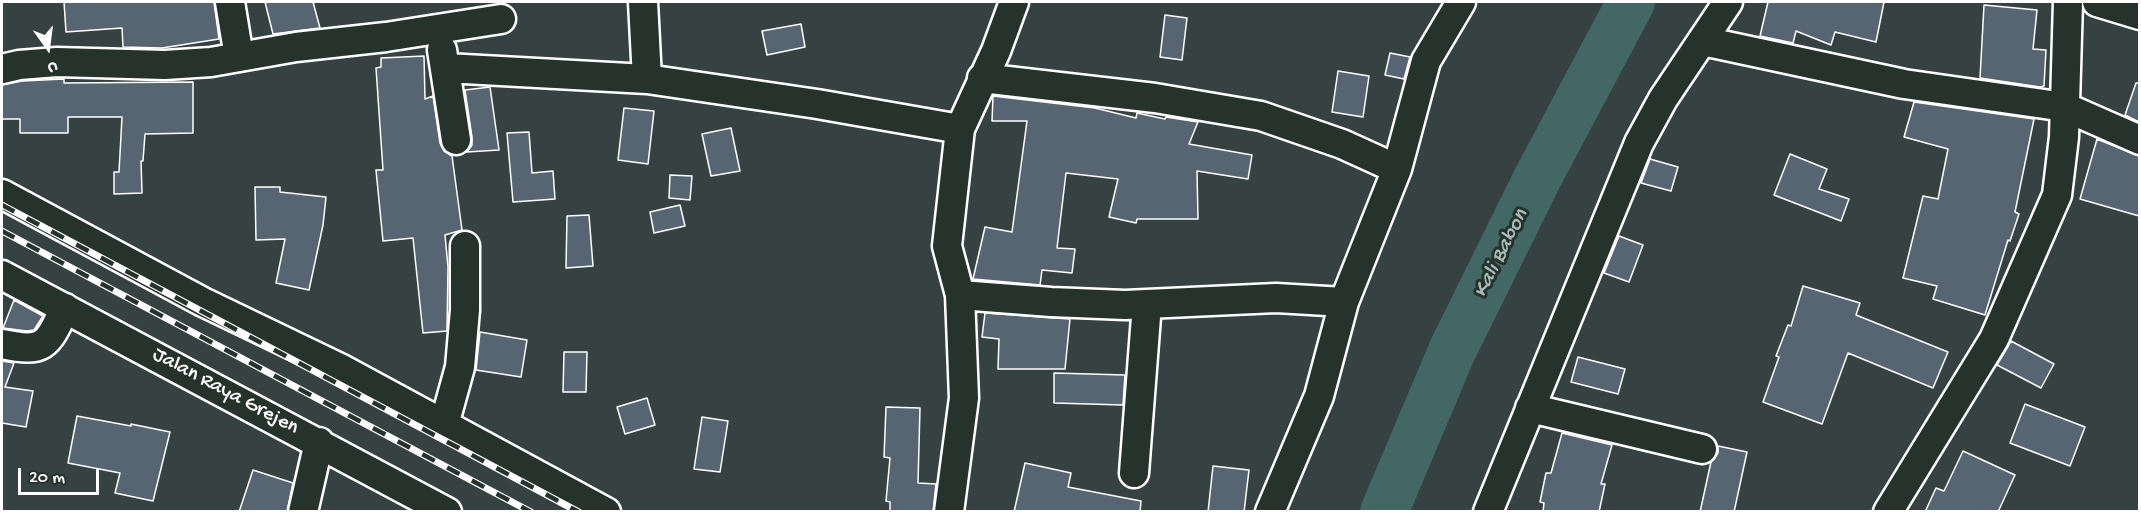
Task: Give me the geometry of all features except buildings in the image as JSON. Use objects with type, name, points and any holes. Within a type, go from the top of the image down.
[{"type":"street","points":[[230,2],[239,57]]},
{"type":"street","points":[[643,2],[646,80]]},
{"type":"street","points":[[948,512],[964,398],[960,295],[947,246],[960,129],[996,51],[1014,2]]},
{"type":"street","points":[[1270,512],[1319,396],[1344,302],[1397,169],[1426,61],[1461,2]]},
{"type":"street","points":[[1488,512],[1639,143],[1663,99],[1728,2]]},
{"type":"street","points":[[1888,512],[1994,339],[2056,195],[2066,107],[2068,2]]},
{"type":"street","points":[[2097,2],[2139,15]]},
{"type":"street","points":[[2,69],[19,65],[57,62],[165,65],[211,62],[296,47],[386,37],[501,19]]},
{"type":"street","points":[[438,28],[456,140]]},
{"type":"street","points":[[1702,41],[1904,84],[2066,107],[2139,140]]},
{"type":"street","points":[[446,68],[646,80],[817,104],[960,129]]},
{"type":"street","points":[[982,78],[1155,98],[1261,116],[1342,144],[1397,169]]},
{"type":"street","points":[[2,194],[203,302],[340,368],[606,512]]},
{"type":"street","points":[[444,425],[460,367],[465,310],[465,246]]},
{"type":"street","name":"Jalan Raya Grejen","points":[[2,275],[447,512]]},
{"type":"street","points":[[960,295],[1051,302],[1148,304],[1276,298],[1344,302]]},
{"type":"street","points":[[1134,473],[1148,304]]},
{"type":"street","points":[[2,344],[22,349],[37,348],[47,341],[66,308]]},
{"type":"street","points":[[1530,408],[1702,449]]},
{"type":"street","points":[[303,512],[319,442]]},
{"type":"waterway","name":"Kali Babon","points":[[1384,512],[1452,351],[1537,179],[1631,2]]},
{"type":"railway","points":[[2,205],[579,512]]},
{"type":"railway","points":[[2,231],[531,512]]}]
